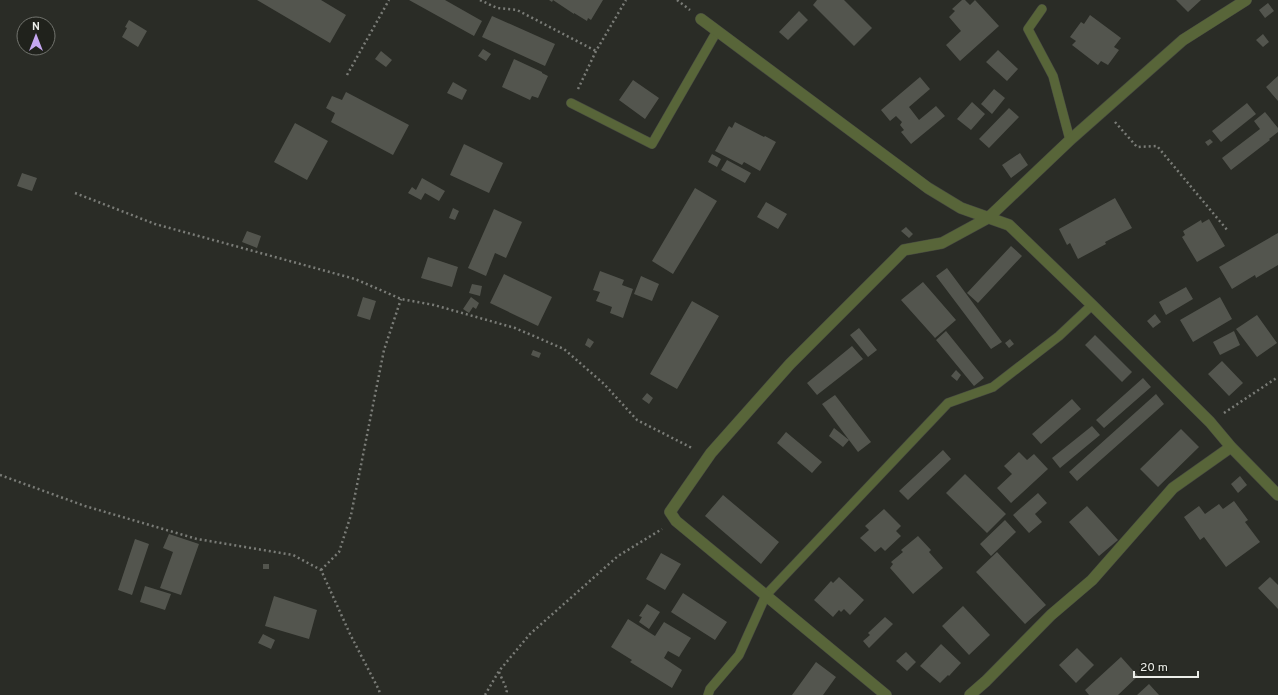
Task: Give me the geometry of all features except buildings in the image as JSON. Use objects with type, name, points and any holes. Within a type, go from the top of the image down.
[{"type":"street","points":[[886,695],[676,521],[670,512],[706,460],[790,364],[904,250],[942,243],[988,218],[1070,140],[1183,40],[1246,0]]},
{"type":"street","points":[[701,19],[928,188],[961,208],[1009,225],[1210,422],[1231,447],[1278,495]]},
{"type":"street","points":[[970,695],[1051,615],[1092,580],[1173,488],[1231,447]]},
{"type":"lane","points":[[1042,9],[1028,30],[1053,76],[1070,140]]},
{"type":"lane","points":[[571,103],[652,144],[717,31]]},
{"type":"lane","points":[[708,695],[710,689],[739,655],[766,595],[948,403],[993,387],[1059,336],[1092,305]]},
{"type":"path","points":[[347,75],[389,0]]},
{"type":"path","points":[[480,0],[497,8],[517,10],[596,52]]},
{"type":"path","points":[[571,103],[596,52],[626,0]]},
{"type":"path","points":[[1104,110],[1137,147],[1157,146],[1228,231]]},
{"type":"path","points":[[75,193],[155,224],[355,279],[401,299],[434,305],[515,328],[564,349],[604,384],[637,420],[690,447],[706,460]]},
{"type":"path","points":[[321,570],[339,552],[351,515],[384,350],[401,299]]},
{"type":"path","points":[[1210,422],[1278,377]]},
{"type":"path","points":[[0,475],[85,506],[197,539],[293,554],[321,570],[350,634],[379,690],[380,695]]},
{"type":"path","points":[[485,695],[499,671],[530,634],[618,556],[676,521]]},
{"type":"path","points":[[499,671],[507,690],[506,695]]}]
